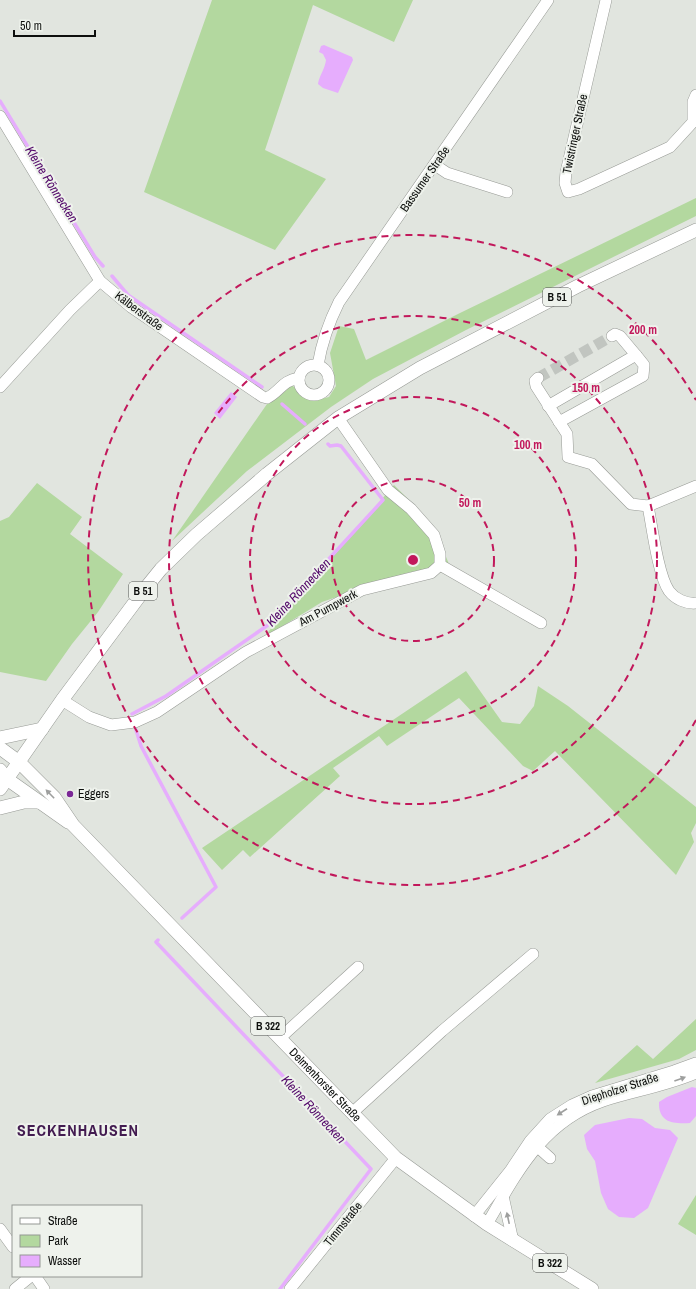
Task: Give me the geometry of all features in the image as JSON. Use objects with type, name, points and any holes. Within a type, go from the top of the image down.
[{"type":"main road","name":"B 51","points":[[2,779],[19,762],[62,700],[144,590],[161,570],[196,535],[267,474],[338,418],[420,368],[578,286],[696,230]]},
{"type":"main road","points":[[0,738],[42,729]]},
{"type":"main road","name":"Delmenhorster Straße","points":[[0,748],[19,762],[54,797],[73,825],[396,1158],[474,1216],[592,1289]]},
{"type":"main road","name":"Delmenhorster Straße","points":[[2,779],[73,825]]},
{"type":"main road","points":[[0,808],[24,802],[38,802]]},
{"type":"street","name":"Bassumer Straße","points":[[318,365],[321,345],[339,302],[548,0]]},
{"type":"street","name":"Twistringer Straße","points":[[606,0],[566,172],[565,183],[568,192],[579,189],[670,147],[695,121],[693,102],[696,95]]},
{"type":"street","name":"Kälberstraße","points":[[0,116],[100,281],[131,307],[262,397],[268,398],[274,395],[285,382],[298,378]]},
{"type":"street","points":[[435,165],[447,173],[507,192]]},
{"type":"street","points":[[0,387],[70,310],[100,281]]},
{"type":"street","points":[[559,422],[643,376],[644,365],[620,336],[615,334],[612,336]]},
{"type":"street","points":[[548,406],[636,356]]},
{"type":"street","points":[[318,365],[325,369],[329,380],[326,390],[322,393],[312,395],[306,393],[300,387],[298,378],[302,370],[307,366],[318,365]]},
{"type":"street","points":[[538,378],[535,381],[536,386],[567,434],[568,457],[592,464],[631,504],[648,506],[696,486]]},
{"type":"street","points":[[338,418],[388,490],[411,509],[434,536],[440,554],[440,565],[541,623]]},
{"type":"street","points":[[648,506],[662,575],[668,590],[676,598],[690,604],[696,603]]},
{"type":"street","name":"Am Pumpwerk","points":[[62,700],[90,717],[111,725],[135,722],[157,712],[246,652],[362,590],[431,573],[440,565]]},
{"type":"street","points":[[352,1113],[442,1031],[532,954]]},
{"type":"street","points":[[280,1038],[358,967]]},
{"type":"street","name":"Diepholzer Straße","points":[[474,1216],[550,1120],[572,1105],[592,1096],[696,1063]]},
{"type":"street","name":"Diepholzer Straße","points":[[486,1224],[533,1143],[579,1112],[602,1102],[669,1083],[696,1073]]},
{"type":"street","points":[[533,1143],[550,1158]]},
{"type":"street","name":"Timmstraße","points":[[290,1289],[396,1158]]},
{"type":"street","points":[[503,1196],[513,1241]]},
{"type":"street","points":[[0,1229],[12,1246]]},
{"type":"street","points":[[15,1289],[30,1277]]},
{"type":"street","points":[[36,1277],[44,1289]]},
{"type":"green space","points":[[212,0],[413,0],[394,42],[313,5],[265,150],[326,179],[275,250],[144,192]]},
{"type":"green space","points":[[696,198],[696,216],[466,330],[373,379],[331,407],[247,471],[172,541],[267,404],[292,385],[305,396],[312,399],[329,397],[336,386],[330,353],[339,326],[354,329],[366,360]]},
{"type":"green space","points":[[37,483],[82,517],[70,534],[123,574],[98,612],[72,644],[46,681],[0,672],[0,521],[9,517]]},
{"type":"green space","points":[[394,485],[415,506],[444,552],[449,564],[407,573],[322,602],[263,638]]},
{"type":"green space","points":[[466,671],[502,722],[520,724],[534,706],[538,686],[568,706],[696,807],[696,823],[691,833],[694,842],[676,875],[555,751],[533,771],[523,766],[459,698],[387,746],[379,736],[333,768],[340,776],[250,857],[243,850],[222,870],[202,848]]},
{"type":"green space","points":[[696,1019],[696,1050],[679,1059],[595,1083],[637,1045],[653,1059]]},
{"type":"green space","points":[[696,1195],[696,1235],[678,1224]]},
{"type":"water","points":[[324,45],[352,57],[353,60],[338,93],[323,88],[318,84],[326,60],[323,54],[319,52],[321,46]]},
{"type":"water","points":[[231,392],[237,397],[220,419],[214,413]]},
{"type":"water","points":[[692,1087],[696,1088],[696,1116],[690,1123],[678,1123],[668,1121],[664,1118],[659,1109],[659,1102],[667,1097]]},
{"type":"water","points":[[629,1118],[642,1119],[655,1128],[670,1130],[678,1138],[648,1208],[634,1218],[619,1217],[608,1209],[601,1193],[595,1161],[587,1149],[584,1135],[595,1125]]},
{"type":"waterway","name":"Kleine Rönnecken","points":[[0,101],[95,257],[103,266]]},
{"type":"waterway","name":"Kleine Rönnecken","points":[[112,276],[128,295],[262,387]]},
{"type":"waterway","name":"Kleine Rönnecken","points":[[282,404],[305,424]]},
{"type":"waterway","name":"Kleine Rönnecken","points":[[132,714],[166,696],[268,625],[383,500],[341,446],[330,446],[328,444]]},
{"type":"waterway","name":"Kleine Rönnecken","points":[[136,730],[141,746],[216,887],[182,918]]},
{"type":"waterway","name":"Kleine Rönnecken","points":[[158,940],[156,942],[371,1169],[280,1289]]},
{"type":"tunnel","points":[[538,378],[612,336]]},
{"type":"place","name":"Eggers","points":[[70,794]]},
{"type":"district","name":"SECKENHAUSEN","points":[[78,1130]]}]
